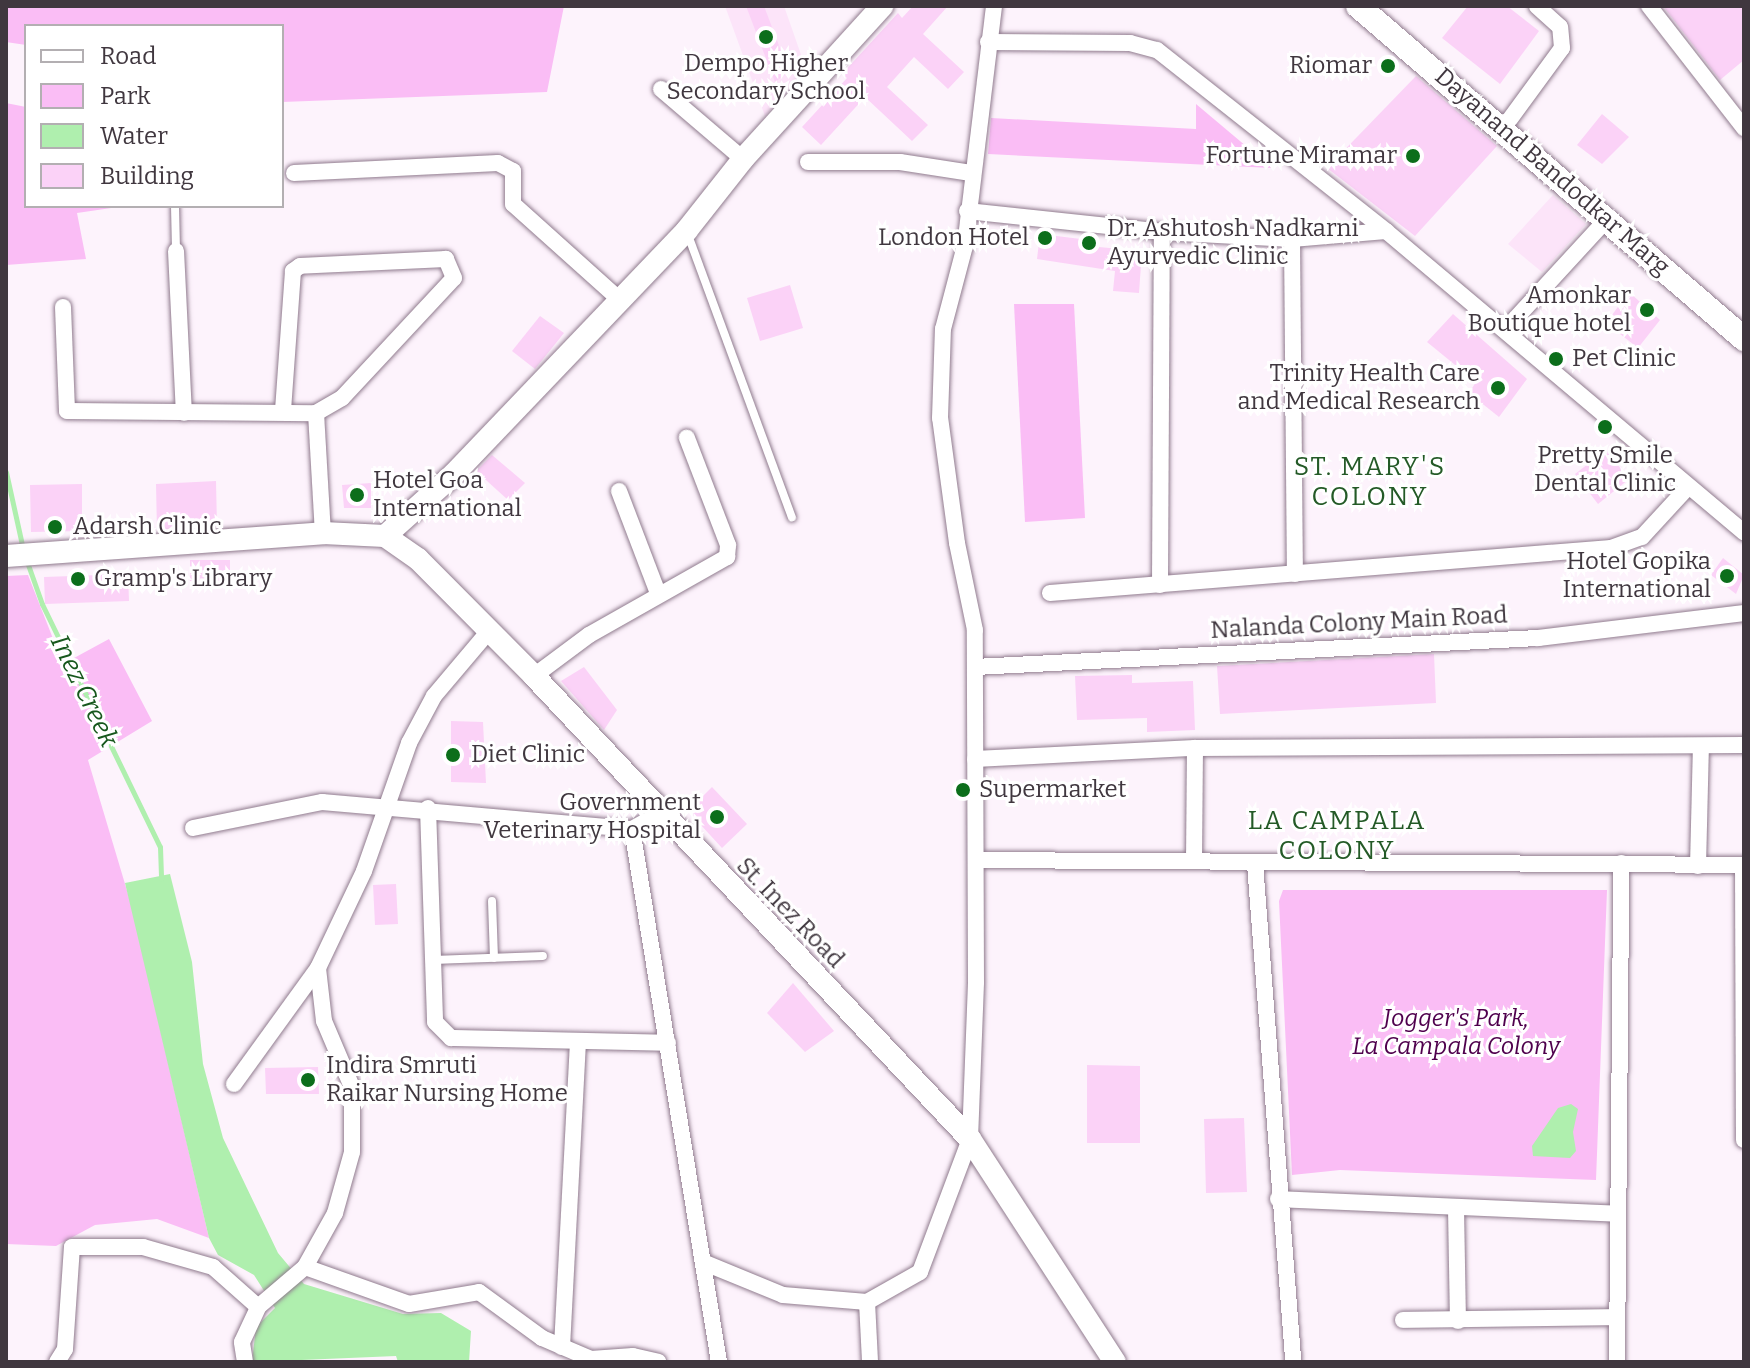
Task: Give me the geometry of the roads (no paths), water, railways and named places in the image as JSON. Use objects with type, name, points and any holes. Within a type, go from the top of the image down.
[{"type":"main road","points":[[6,556],[323,533],[385,536],[454,474],[687,230],[743,159],[882,6]]},
{"type":"main road","name":"Dayanand Bandodkar Marg","points":[[1358,6],[1608,218],[1744,339]]},
{"type":"main road","name":"Dayanand Bandodkar Marg","points":[[1380,6],[1744,321]]},
{"type":"main road","name":"St. Inez Road","points":[[385,536],[418,559],[534,676],[659,814],[970,1139],[1115,1362]]},
{"type":"street","points":[[705,1263],[783,1295],[867,1302],[920,1272],[970,1139],[976,860],[975,630],[957,543],[940,418],[943,329],[965,246],[971,173],[994,6]]},
{"type":"street","points":[[1510,119],[1562,48],[1560,27],[1537,6]]},
{"type":"street","points":[[1649,6],[1744,128]]},
{"type":"street","points":[[988,42],[1130,43],[1157,50],[1386,231],[1687,488],[1744,532]]},
{"type":"street","points":[[661,89],[743,159]]},
{"type":"street","points":[[808,162],[900,162],[971,173]]},
{"type":"street","points":[[294,173],[498,163],[513,171],[513,204],[619,299]]},
{"type":"street","points":[[967,211],[1162,232],[1292,239],[1386,231]]},
{"type":"street","points":[[1505,330],[1608,218]]},
{"type":"street","points":[[1160,585],[1162,232]]},
{"type":"street","points":[[1292,239],[1295,574]]},
{"type":"street","points":[[176,251],[184,413]]},
{"type":"street","points":[[63,307],[67,411],[316,413],[342,398],[454,278],[446,259],[300,266],[293,271],[283,412]]},
{"type":"street","points":[[316,413],[323,533]]},
{"type":"street","points":[[534,676],[658,593],[727,557],[728,551],[687,438]]},
{"type":"street","points":[[1050,593],[1611,548],[1642,537],[1687,488]]},
{"type":"street","points":[[619,491],[658,593]]},
{"type":"street","name":"Nalanda Colony Main Road","points":[[975,667],[1538,638],[1744,613]]},
{"type":"street","points":[[234,1084],[318,968],[364,871],[386,804],[434,696],[488,632]]},
{"type":"street","points":[[975,759],[1195,748],[1744,745]]},
{"type":"street","points":[[1698,866],[1701,746]]},
{"type":"street","points":[[1194,861],[1195,748]]},
{"type":"street","points":[[193,828],[322,802],[386,804],[632,829],[659,814]]},
{"type":"street","points":[[428,808],[435,1022],[451,1038],[578,1045],[668,1043]]},
{"type":"street","points":[[632,829],[719,1362]]},
{"type":"street","points":[[976,860],[1744,865],[1744,1140]]},
{"type":"street","points":[[1617,1362],[1621,863]]},
{"type":"street","points":[[1255,864],[1278,1199],[1293,1362]]},
{"type":"street","points":[[245,1362],[242,1342],[258,1307],[305,1267],[335,1213],[352,1152],[352,1087],[324,1021],[318,968]]},
{"type":"street","points":[[562,1347],[578,1045]]},
{"type":"street","points":[[1278,1199],[1616,1214]]},
{"type":"street","points":[[1456,1208],[1458,1321]]},
{"type":"street","points":[[57,1362],[65,1349],[72,1247],[143,1247],[213,1267],[258,1307]]},
{"type":"street","points":[[305,1267],[409,1304],[479,1292],[562,1347],[591,1359],[633,1356],[658,1362]]},
{"type":"street","points":[[867,1302],[870,1362]]},
{"type":"street","points":[[1403,1320],[1616,1317]]},
{"type":"lane","points":[[175,208],[176,251]]},
{"type":"lane","points":[[687,230],[792,517]]},
{"type":"lane","points":[[492,901],[494,958]]},
{"type":"lane","points":[[433,960],[543,956]]},
{"type":"water","points":[[170,874],[192,962],[203,1064],[223,1138],[278,1253],[304,1284],[403,1314],[441,1313],[471,1331],[469,1362],[398,1362],[396,1356],[252,1362],[256,1327],[275,1308],[254,1275],[218,1255],[209,1238],[125,883]]},
{"type":"water","points":[[1571,1104],[1578,1109],[1573,1132],[1576,1151],[1570,1158],[1533,1156],[1532,1146],[1558,1108]]},
{"type":"waterway","name":"Inez Creek","points":[[6,472],[23,549]]},
{"type":"waterway","name":"Inez Creek","points":[[26,559],[42,604],[160,847],[161,879]]},
{"type":"place","name":"Dempo Higher Secondary School","points":[[766,37]]},
{"type":"place","name":"Riomar","points":[[1388,66]]},
{"type":"place","name":"Fortune Miramar","points":[[1413,156]]},
{"type":"place","name":"London Hotel","points":[[1045,238]]},
{"type":"place","name":"Dr. Ashutosh Nadkarni Ayurvedic Clinic","points":[[1089,243]]},
{"type":"place","name":"Amonkar Boutique hotel","points":[[1647,310]]},
{"type":"place","name":"Pet Clinic","points":[[1556,359]]},
{"type":"place","name":"Trinity Health Care and Medical Research","points":[[1498,388]]},
{"type":"place","name":"Pretty Smile Dental Clinic","points":[[1605,427]]},
{"type":"place","name":"Hotel Goa International","points":[[357,495]]},
{"type":"place","name":"Adarsh Clinic","points":[[55,527]]},
{"type":"place","name":"Hotel Gopika International","points":[[1727,576]]},
{"type":"place","name":"Gramp's Library","points":[[78,579]]},
{"type":"place","name":"Diet Clinic","points":[[453,755]]},
{"type":"place","name":"Supermarket","points":[[963,790]]},
{"type":"place","name":"Government Veterinary Hospital","points":[[717,817]]},
{"type":"place","name":"Indira Smruti Raikar Nursing Home","points":[[308,1080]]},
{"type":"district","name":"ST. MARY'S COLONY","points":[[1370,482]]},
{"type":"district","name":"LA CAMPALA COLONY","points":[[1337,836]]},
{"type":"park label","name":"Jogger's Park, La Campala Colony","points":[[1456,1033]]}]
